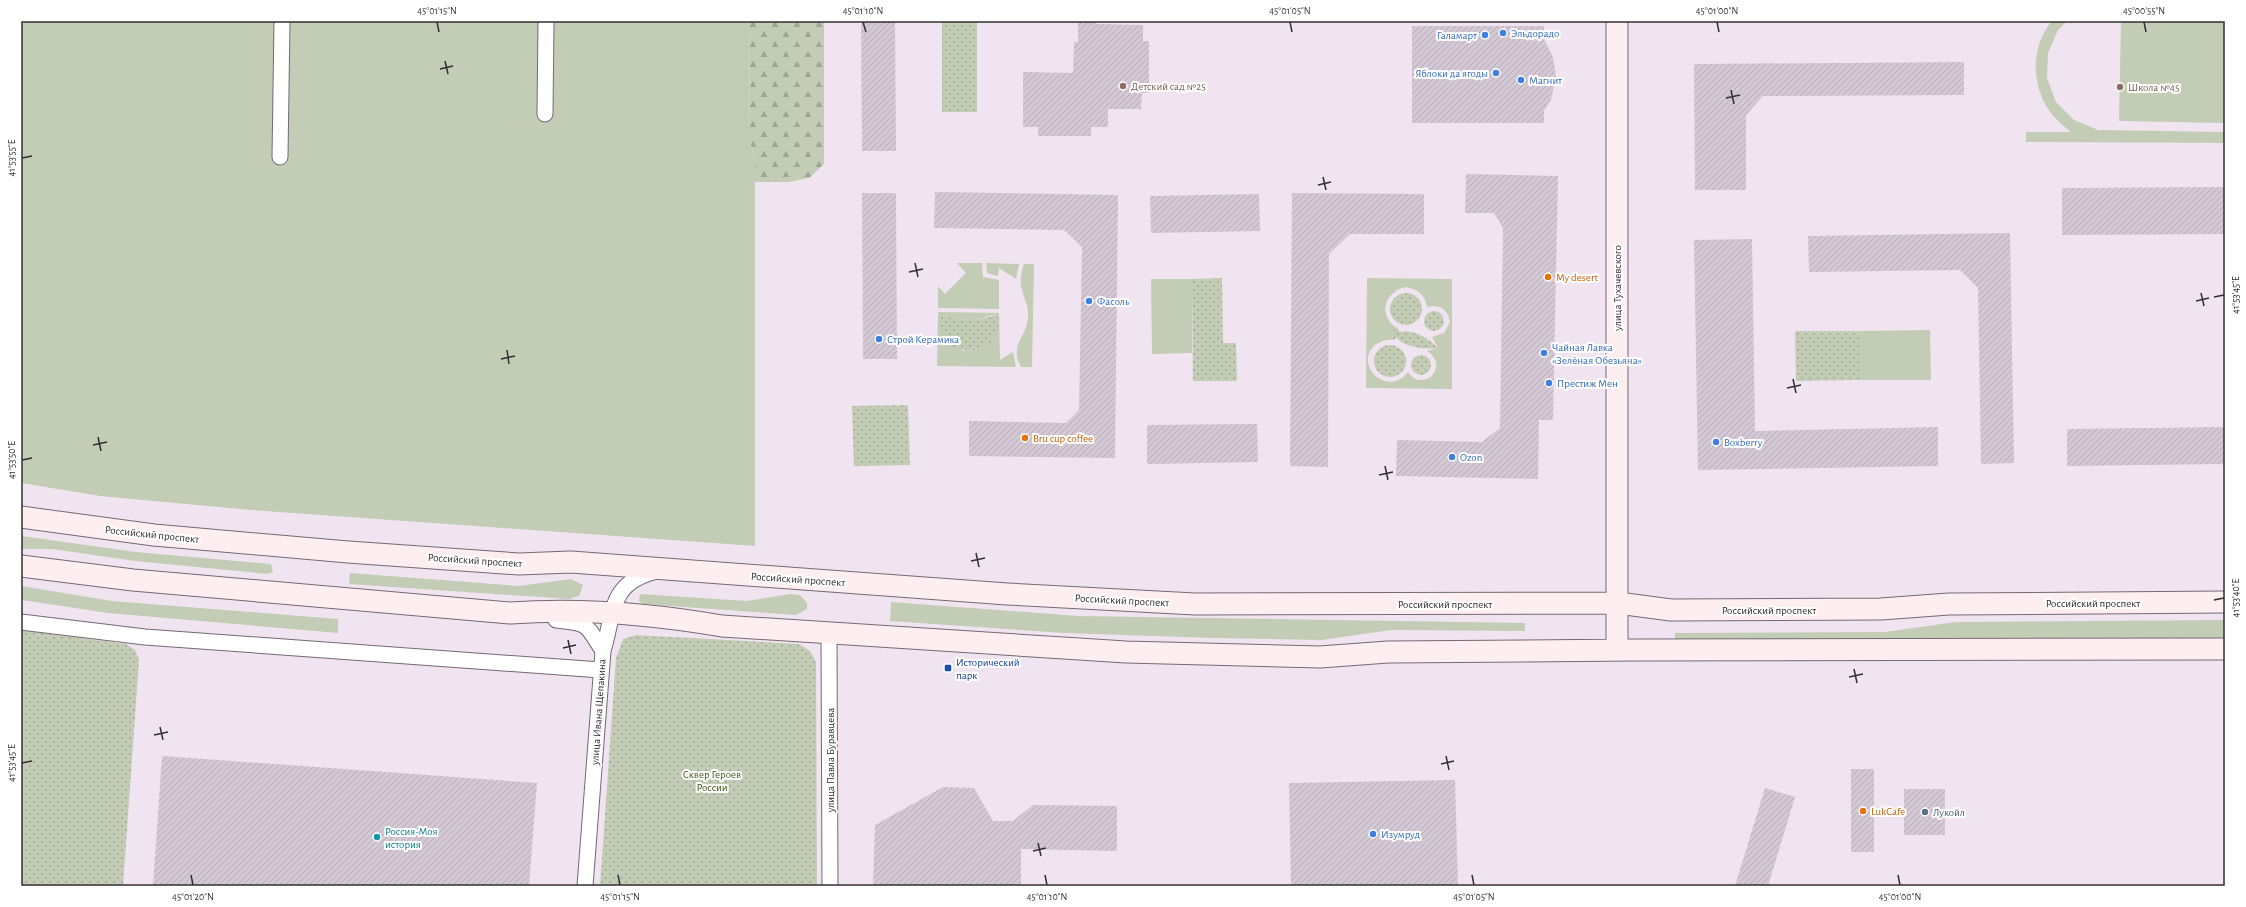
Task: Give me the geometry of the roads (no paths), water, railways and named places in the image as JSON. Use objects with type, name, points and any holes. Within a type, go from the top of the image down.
[{"type":"main road","name":"улица Тухачевского","points":[[1617,21],[1617,650]]},
{"type":"main road","name":"Российский проспект","points":[[21,517],[154,535],[348,552],[519,564],[571,562],[1007,594],[1195,604],[1618,603],[1671,610],[1858,610],[1950,604],[2225,602]]},
{"type":"main road","points":[[21,566],[133,580],[510,612],[552,610],[682,619],[722,626],[1126,652],[1320,657],[1388,652],[2225,649]]},
{"type":"street","points":[[280,157],[282,21]]},
{"type":"street","points":[[545,114],[546,21]]},
{"type":"street","name":"улица Ивана Щепакина","points":[[585,886],[601,670],[603,652],[610,630],[611,614],[623,588],[643,574],[665,569]]},
{"type":"street","points":[[510,612],[584,624],[593,633],[603,652]]},
{"type":"street","points":[[21,622],[145,637],[601,670]]},
{"type":"street","name":"улица Павла Буравцева","points":[[830,633],[830,886]]},
{"type":"place","name":"Эльдорадо","points":[[1503,33]]},
{"type":"place","name":"Галамарт","points":[[1485,35]]},
{"type":"place","name":"Яблоки да ягоды","points":[[1496,73]]},
{"type":"place","name":"Магнит","points":[[1521,80]]},
{"type":"place","name":"Детский сад №25","points":[[1123,86]]},
{"type":"place","name":"Школа №45","points":[[2120,87]]},
{"type":"place","name":"My desert","points":[[1548,277]]},
{"type":"place","name":"Фасоль","points":[[1089,301]]},
{"type":"place","name":"Строй Керамика","points":[[879,339]]},
{"type":"place","name":"Чайная Лавка «Зелёная Обезьяна»","points":[[1544,353]]},
{"type":"place","name":"Престиж Мен","points":[[1549,383]]},
{"type":"place","name":"Bru cup coffee","points":[[1025,438]]},
{"type":"place","name":"Boxberry","points":[[1716,442]]},
{"type":"place","name":"Ozon","points":[[1452,457]]},
{"type":"place","name":"Исторический парк","points":[[948,668]]},
{"type":"place","name":"LukCafe","points":[[1863,811]]},
{"type":"place","name":"Лукойл","points":[[1925,812]]},
{"type":"place","name":"Изумруд","points":[[1373,834]]},
{"type":"place","name":"Россия-Моя история","points":[[377,837]]},
{"type":"park label","name":"Сквер Героев России","points":[[712,780]]}]
